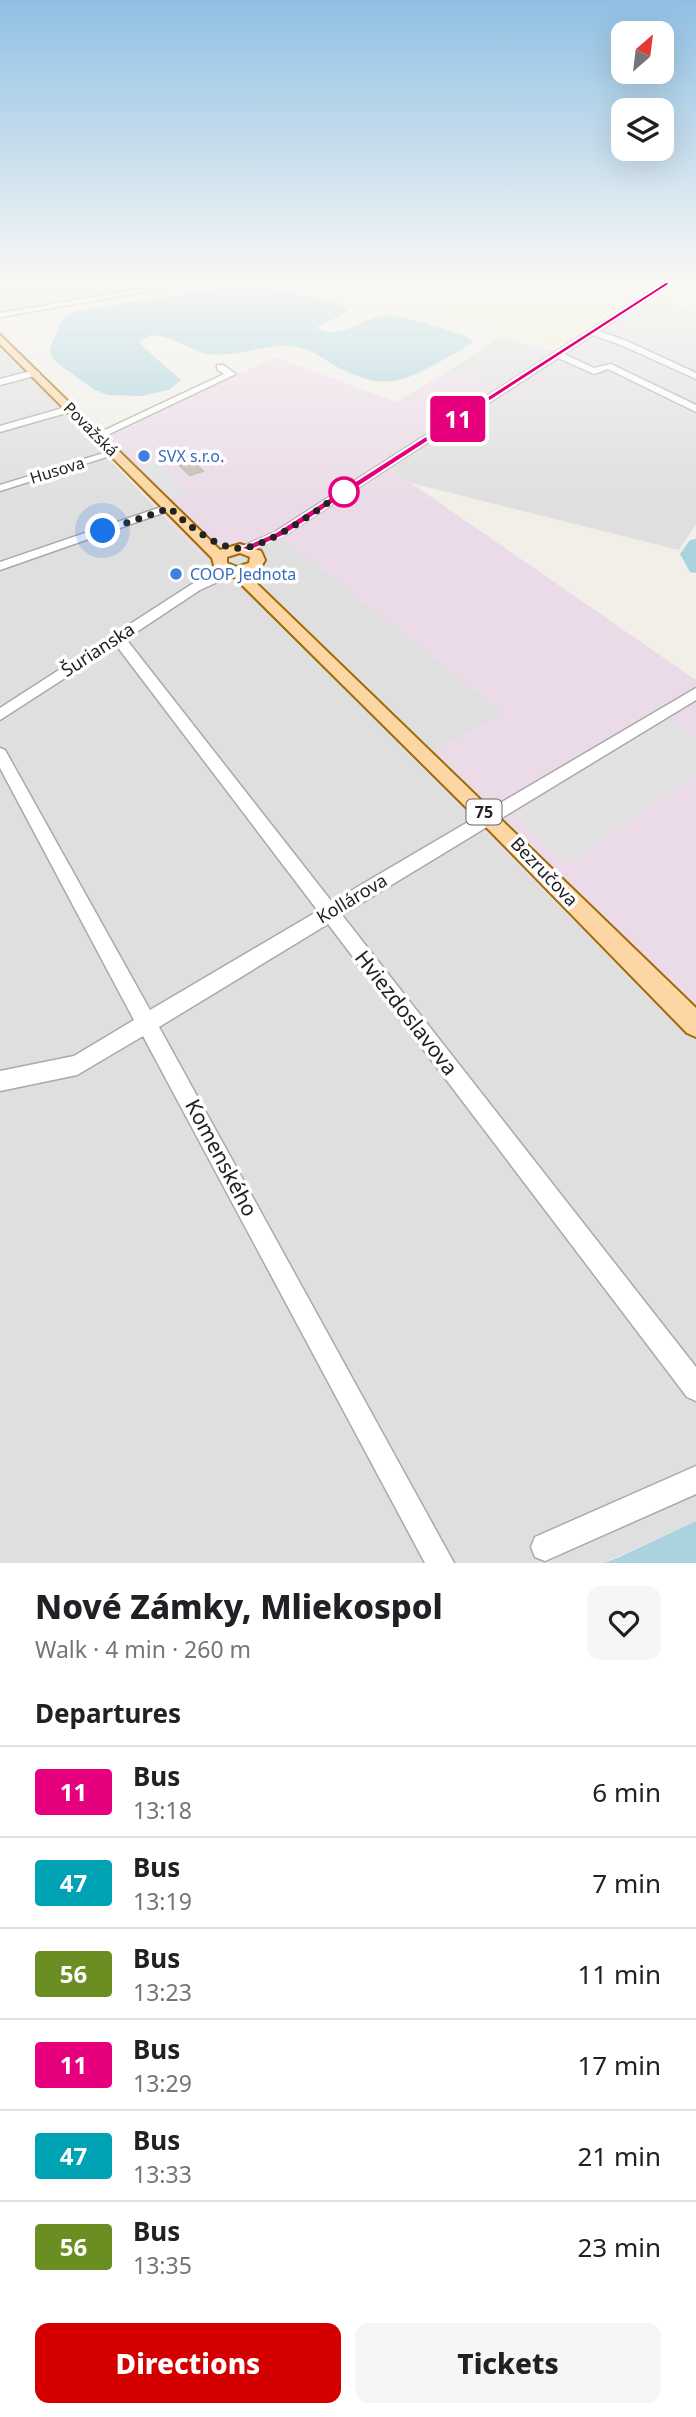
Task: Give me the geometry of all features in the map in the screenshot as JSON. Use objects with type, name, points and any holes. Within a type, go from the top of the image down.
[{"type":"main road","name":"Považská","points":[[17,356],[114,453],[133,465],[226,566]]},
{"type":"main road","name":"Považská","points":[[182,519],[248,555]]},
{"type":"main road","points":[[226,566],[248,555]]},
{"type":"main road","points":[[226,566],[248,555]]},
{"type":"main road","name":"Bezručova","points":[[248,555],[270,603]]},
{"type":"main road","name":"Bezručova","points":[[226,566],[270,603],[696,1025]]},
{"type":"street","points":[[248,555],[555,356]]},
{"type":"street","points":[[562,356],[594,371],[608,366],[696,409]]},
{"type":"street","points":[[652,356],[696,376]]},
{"type":"street","points":[[97,436],[231,374],[220,368]]},
{"type":"street","points":[[0,382],[35,373]]},
{"type":"street","points":[[0,429],[70,409]]},
{"type":"street","name":"Husova","points":[[0,488],[114,453]]},
{"type":"street","points":[[0,566],[170,508]]},
{"type":"street","name":"Šurianska","points":[[0,715],[226,566]]},
{"type":"street","name":"Hviezdoslavova","points":[[117,638],[696,1388]]},
{"type":"street","name":"Kollárova","points":[[0,1081],[77,1065],[696,693]]},
{"type":"street","name":"Komenského","points":[[0,754],[440,1563]]},
{"type":"street","points":[[545,1547],[696,1480]]},
{"type":"shaded area","points":[[0,356],[10,356],[205,559],[285,540],[504,713],[416,761],[696,1043],[696,1521],[604,1563],[0,1563]]},
{"type":"shaded area","points":[[471,356],[696,356],[696,524],[679,550],[411,483],[379,460],[491,389],[448,371]]},
{"type":"shaded area","points":[[276,357],[396,402],[449,371],[491,389],[379,461],[696,680],[696,1043],[416,761],[504,713],[285,540],[205,559],[97,443],[103,435]]},
{"type":"shaded area","points":[[154,458],[189,493],[171,499],[137,464]]},
{"type":"shaded area","points":[[669,718],[696,738],[696,776],[566,864],[514,815]]},
{"type":"water","points":[[52,356],[154,356],[181,380],[169,390],[141,396],[108,395],[95,390],[57,363]]},
{"type":"water","points":[[319,356],[449,356],[415,374],[392,381],[369,380]]},
{"type":"water","points":[[696,1521],[696,1563],[604,1563],[617,1558]]},
{"type":"building","points":[[185,455],[203,471],[190,475],[173,459]]},
{"type":"waterway","points":[[696,544],[689,554],[696,568]]},
{"type":"bus line","name":"11","points":[[245,548],[279,534],[555,356]]},
{"type":"place","name":"SVX s.r.o.","points":[[144,456]]},
{"type":"place","name":"COOP Jednota","points":[[176,574]]},
{"type":"route","points":[[103,531],[170,508],[218,542],[226,546],[245,548],[279,534],[352,486],[344,492]]}]
